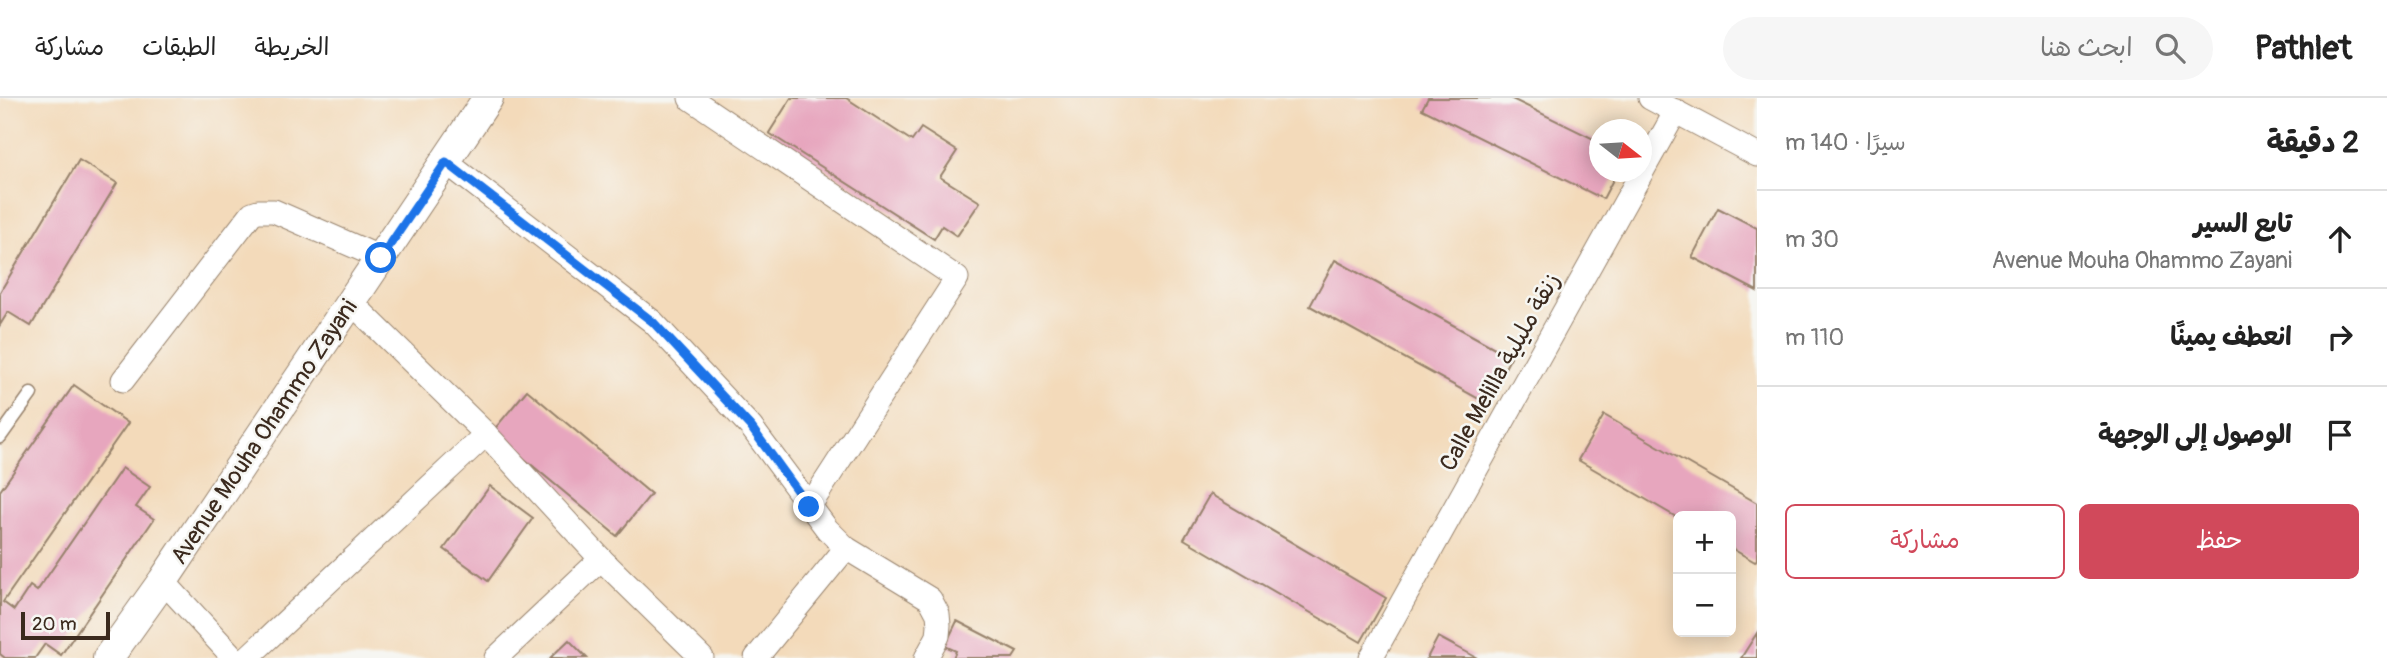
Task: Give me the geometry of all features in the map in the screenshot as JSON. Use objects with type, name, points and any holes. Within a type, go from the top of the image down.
[{"type":"street","name":"Avenue Mouha Ohammo Zayani","points":[[108,658],[352,303],[488,98]]},
{"type":"street","points":[[690,98],[957,278],[809,507]]},
{"type":"street","points":[[1650,98],[1757,155]]},
{"type":"street","name":"Calle Melilla زنقة مليلية","points":[[1371,658],[1676,111]]},
{"type":"street","points":[[446,162],[653,322],[751,427],[827,529],[846,548],[930,599],[938,614],[939,625],[938,636],[926,658]]},
{"type":"street","points":[[123,380],[252,213],[274,211],[381,258]]},
{"type":"street","points":[[352,303],[486,434],[601,559],[702,658]]},
{"type":"street","points":[[247,658],[486,434]]},
{"type":"street","points":[[756,658],[846,548]]},
{"type":"street","points":[[496,658],[601,559]]},
{"type":"street","points":[[163,581],[234,658]]},
{"type":"lane","points":[[0,437],[31,394]]},
{"type":"building","points":[[791,98],[846,98],[912,141],[921,128],[957,151],[940,177],[980,202],[957,236],[942,226],[934,239],[769,133]]},
{"type":"building","points":[[1428,98],[1510,98],[1589,137],[1589,182],[1612,182],[1603,199],[1422,109]]},
{"type":"building","points":[[79,160],[117,183],[31,326],[8,312],[0,325],[0,292]]},
{"type":"building","points":[[1718,208],[1757,228],[1757,291],[1692,257]]},
{"type":"building","points":[[1335,260],[1511,357],[1486,403],[1310,306]]},
{"type":"building","points":[[74,385],[128,423],[3,602],[14,610],[30,586],[37,591],[122,468],[150,487],[136,507],[154,519],[61,655],[45,644],[35,658],[5,658],[0,654],[0,491]]},
{"type":"building","points":[[527,390],[651,494],[617,536],[492,432]]},
{"type":"building","points":[[1604,415],[1757,503],[1757,559],[1755,562],[1736,551],[1736,511],[1673,511],[1673,515],[1578,460]]},
{"type":"building","points":[[490,486],[533,518],[488,581],[444,549]]},
{"type":"building","points":[[1210,494],[1386,598],[1361,642],[1184,539]]},
{"type":"building","points":[[957,621],[1017,652],[1013,658],[953,658],[956,651],[945,646]]},
{"type":"building","points":[[1757,633],[1757,658],[1741,658]]},
{"type":"building","points":[[1438,637],[1477,658],[1427,658]]},
{"type":"building","points":[[569,640],[587,658],[550,658]]},
{"type":"route","points":[[381,258],[446,162],[653,322],[751,427],[809,507]]}]
